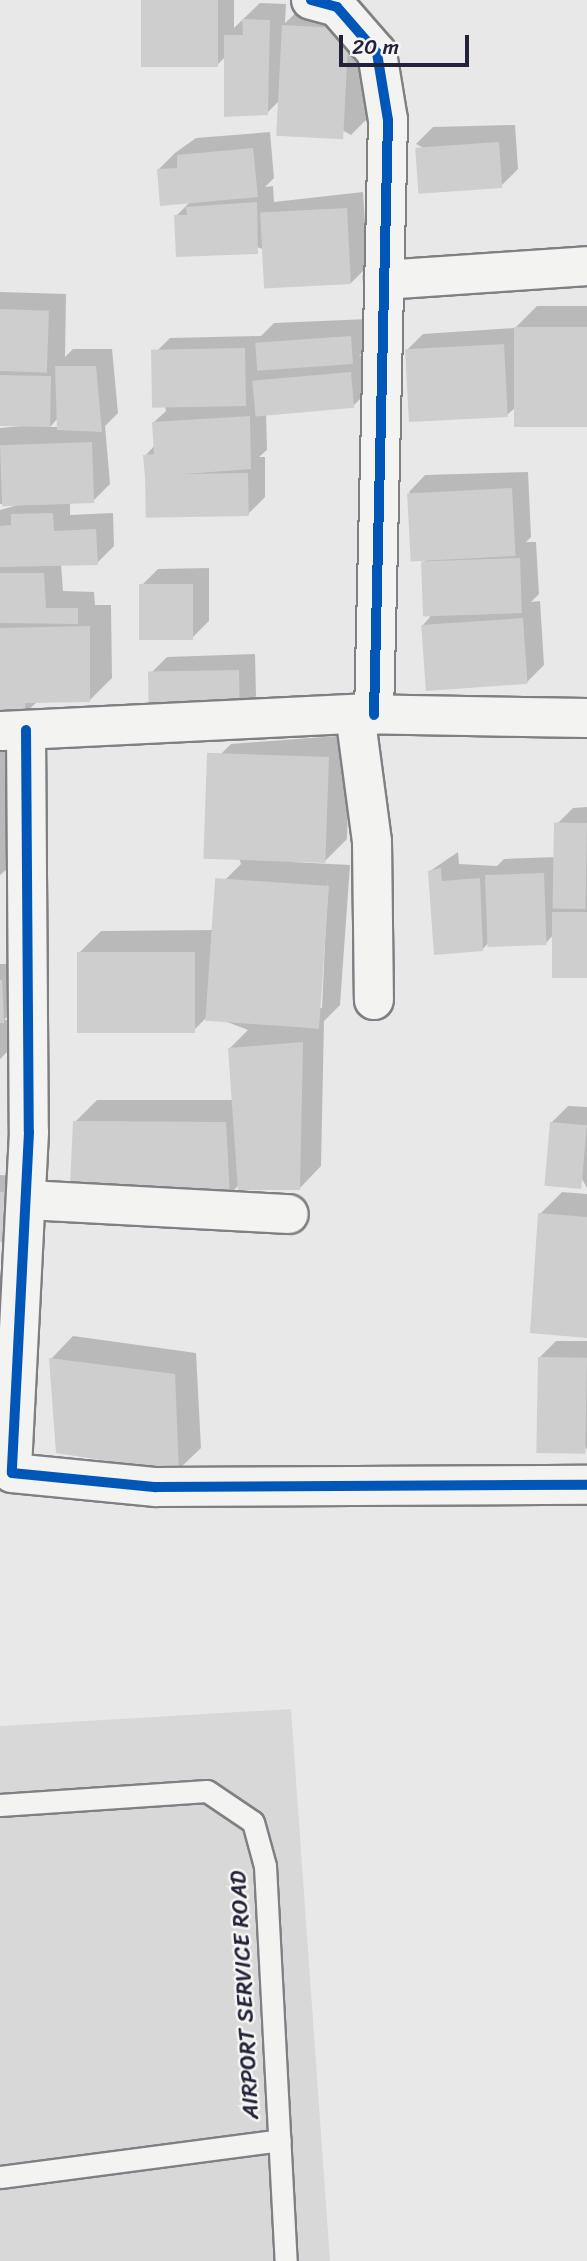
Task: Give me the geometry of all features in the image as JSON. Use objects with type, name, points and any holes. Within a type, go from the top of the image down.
[{"type":"street","points":[[311,0],[337,7],[377,53],[388,120],[384,280],[365,714],[372,842],[374,1000]]},
{"type":"street","points":[[384,280],[587,266]]},
{"type":"street","points":[[587,718],[365,714],[13,731],[27,1200],[12,1473],[156,1487],[587,1485]]},
{"type":"street","points":[[27,1200],[289,1214]]},
{"type":"lane","name":"AIRPORT SERVICE ROAD","points":[[0,1805],[206,1791],[253,1822],[265,1866],[286,2261]]},
{"type":"lane","points":[[0,2177],[280,2140]]},
{"type":"shaded area","points":[[291,1709],[330,2261],[0,2261],[0,1726]]},
{"type":"building","points":[[141,0],[218,0],[218,67],[141,67]]},
{"type":"building","points":[[242,19],[270,20],[268,115],[224,117],[224,35],[243,35]]},
{"type":"building","points":[[282,25],[349,29],[343,139],[276,136]]},
{"type":"building","points":[[499,142],[502,188],[418,194],[415,148]]},
{"type":"building","points":[[253,148],[258,197],[160,206],[157,169],[177,168],[177,155]]},
{"type":"building","points":[[257,202],[258,254],[176,257],[174,215],[187,215],[186,207]]},
{"type":"building","points":[[347,208],[351,284],[264,288],[260,213]]},
{"type":"building","points":[[0,309],[49,311],[47,373],[0,371]]},
{"type":"building","points":[[514,327],[587,327],[587,427],[514,427]]},
{"type":"building","points":[[351,336],[353,364],[257,371],[255,343]]},
{"type":"building","points":[[504,344],[508,417],[409,422],[405,349]]},
{"type":"building","points":[[245,348],[246,406],[152,408],[151,350]]},
{"type":"building","points":[[55,366],[96,366],[102,432],[57,430]]},
{"type":"building","points":[[351,372],[354,408],[256,416],[252,381]]},
{"type":"building","points":[[0,375],[51,376],[50,427],[0,426]]},
{"type":"building","points":[[250,416],[251,469],[145,477],[143,455],[154,454],[152,422]]},
{"type":"building","points":[[92,442],[94,503],[2,506],[0,445]]},
{"type":"building","points":[[248,473],[249,516],[146,518],[145,475]]},
{"type":"building","points":[[512,488],[516,556],[411,561],[407,493]]},
{"type":"building","points":[[53,513],[54,531],[96,529],[98,565],[0,567],[0,526],[11,525],[11,514]]},
{"type":"building","points":[[520,558],[522,613],[423,616],[421,561]]},
{"type":"building","points":[[0,573],[44,573],[46,608],[78,608],[78,624],[0,623]]},
{"type":"building","points":[[139,584],[193,584],[193,640],[139,640]]},
{"type":"building","points":[[523,618],[528,684],[426,691],[421,625]]},
{"type":"building","points":[[90,626],[90,702],[25,703],[26,715],[0,714],[0,628]]},
{"type":"building","points":[[239,670],[240,715],[149,717],[148,672]]},
{"type":"building","points":[[207,753],[329,757],[325,863],[203,859]]},
{"type":"building","points":[[554,822],[587,823],[585,909],[553,908]]},
{"type":"building","points":[[441,868],[442,881],[480,878],[483,951],[434,955],[428,871]]},
{"type":"building","points":[[544,873],[547,945],[488,947],[485,875]]},
{"type":"building","points":[[215,878],[329,886],[319,1029],[205,1021]]},
{"type":"building","points":[[552,912],[587,912],[587,978],[552,978]]},
{"type":"building","points":[[77,952],[195,952],[195,1033],[77,1033]]},
{"type":"building","points":[[2,980],[4,1023],[0,1023]]},
{"type":"building","points":[[303,1042],[300,1190],[238,1190],[228,1048]]},
{"type":"building","points":[[73,1121],[226,1122],[230,1197],[70,1187]]},
{"type":"building","points":[[550,1122],[587,1125],[581,1189],[544,1186]]},
{"type":"building","points":[[0,1192],[16,1193],[12,1242],[0,1242]]},
{"type":"building","points":[[538,1213],[587,1217],[587,1338],[530,1333]]},
{"type":"building","points":[[538,1357],[587,1358],[585,1454],[536,1453]]},
{"type":"building","points":[[49,1358],[175,1374],[179,1472],[56,1453]]},
{"type":"cycle path","points":[[311,0],[337,7],[377,53],[388,120],[374,715]]},
{"type":"cycle path","points":[[26,730],[29,1132],[12,1473],[156,1487],[587,1485]]}]
